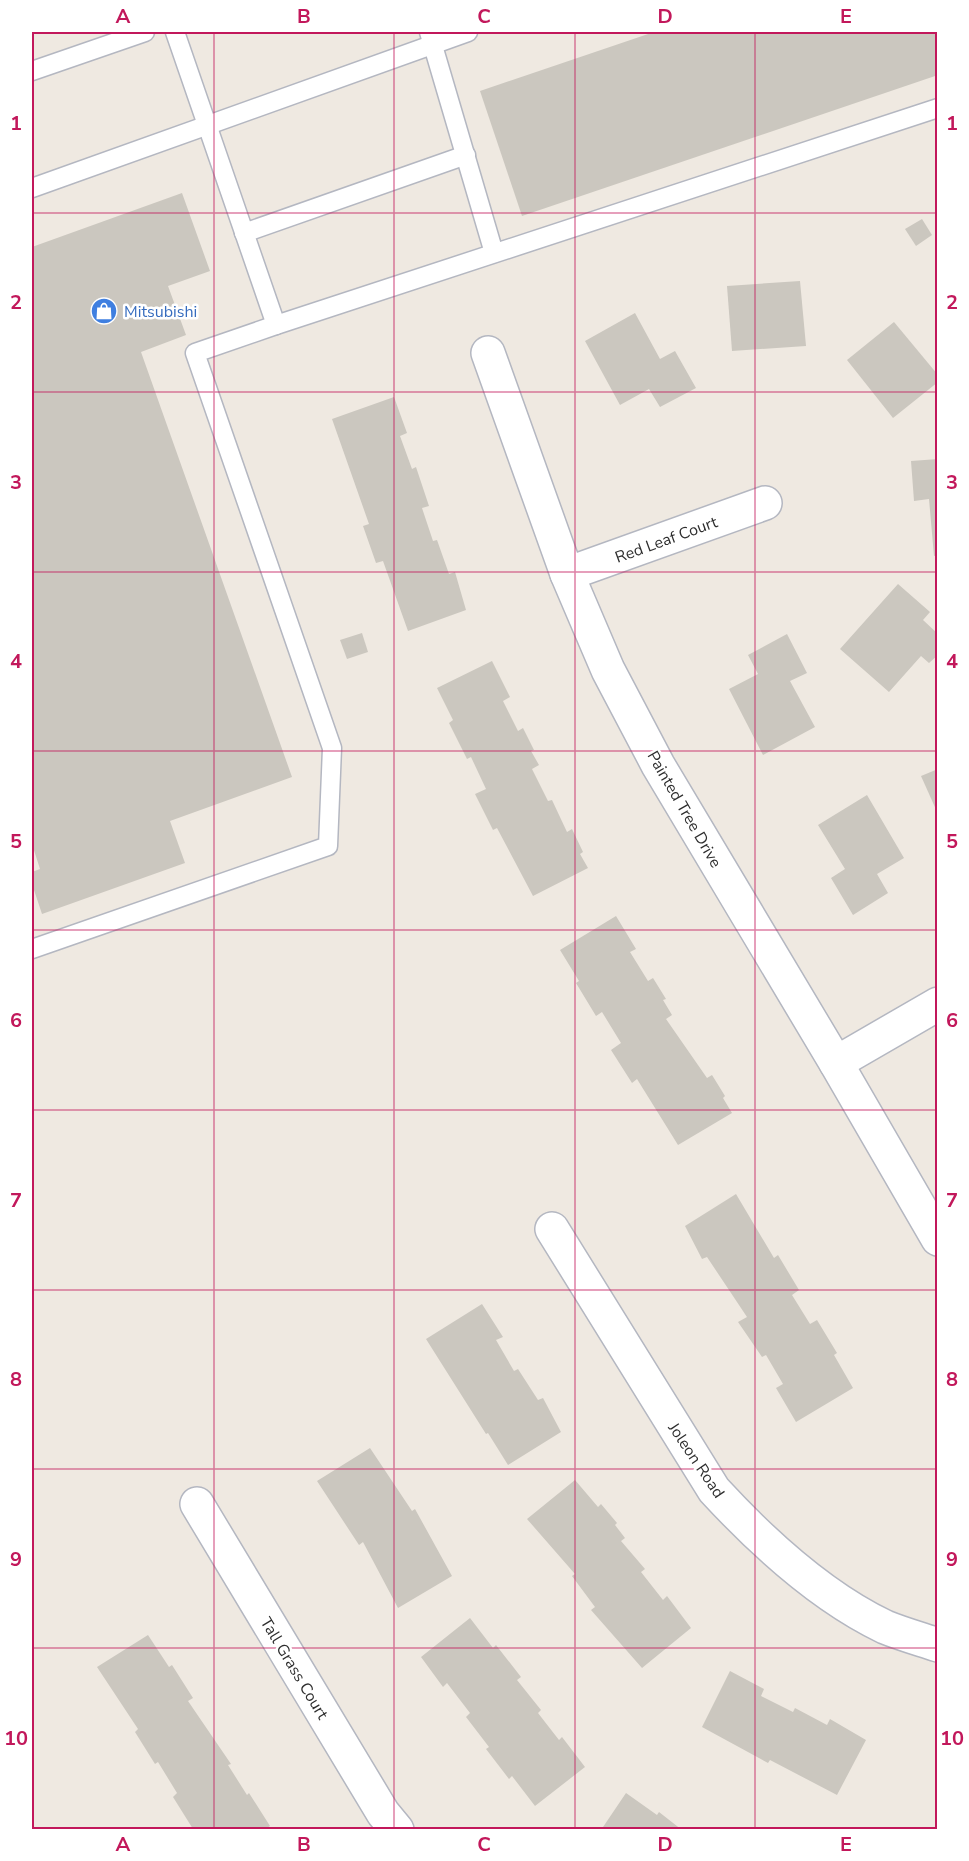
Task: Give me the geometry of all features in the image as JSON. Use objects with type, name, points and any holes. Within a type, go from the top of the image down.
[{"type":"street","name":"Painted Tree Drive","points":[[488,353],[567,574],[608,670],[658,765],[938,1239]]},
{"type":"street","name":"Red Leaf Court","points":[[567,574],[765,503]]},
{"type":"street","points":[[836,1063],[938,1004]]},
{"type":"street","name":"Joleon Road","points":[[552,1229],[714,1490],[741,1519],[797,1568],[841,1601],[886,1627],[938,1645]]},
{"type":"street","name":"Tall Grass Court","points":[[197,1504],[383,1813],[397,1830]]},
{"type":"lane","points":[[32,71],[145,32]]},
{"type":"lane","points":[[175,32],[276,325]]},
{"type":"lane","points":[[32,188],[207,126],[431,38],[468,32]]},
{"type":"lane","points":[[431,38],[494,253]]},
{"type":"lane","points":[[32,949],[328,846],[332,748],[195,353],[938,108]]},
{"type":"lane","points":[[244,233],[466,155]]},
{"type":"building","points":[[654,32],[938,32],[938,75],[522,216],[480,91]]},
{"type":"building","points":[[182,193],[210,271],[168,286],[186,335],[141,352],[292,777],[170,821],[185,863],[42,914],[32,884],[32,872],[40,869],[32,844],[32,247]]},
{"type":"building","points":[[922,219],[932,235],[916,246],[905,229]]},
{"type":"building","points":[[800,281],[806,346],[732,351],[727,286]]},
{"type":"building","points":[[635,313],[660,359],[675,351],[696,388],[660,407],[649,389],[620,405],[585,341]]},
{"type":"building","points":[[894,322],[938,375],[938,382],[893,418],[847,360]]},
{"type":"building","points":[[394,397],[407,433],[400,436],[412,469],[416,467],[429,506],[422,508],[433,541],[437,540],[449,574],[455,572],[466,610],[408,631],[383,561],[376,563],[363,526],[369,524],[332,419]]},
{"type":"building","points":[[938,459],[938,555],[934,556],[929,499],[914,501],[911,461]]},
{"type":"building","points":[[898,584],[930,612],[923,620],[938,634],[938,655],[929,663],[921,656],[889,692],[840,649]]},
{"type":"building","points":[[362,633],[368,652],[347,659],[340,640]]},
{"type":"building","points":[[787,634],[807,673],[790,681],[815,727],[763,755],[729,689],[758,674],[748,655]]},
{"type":"building","points":[[492,661],[510,697],[503,701],[518,731],[523,728],[534,750],[531,751],[539,765],[532,769],[548,801],[552,800],[567,832],[572,829],[583,852],[580,854],[588,868],[533,896],[497,828],[493,830],[475,794],[486,789],[471,757],[467,759],[449,723],[453,720],[437,688]]},
{"type":"building","points":[[938,769],[938,814],[921,776]]},
{"type":"building","points":[[867,795],[904,858],[877,874],[888,893],[853,915],[831,878],[845,869],[818,825]]},
{"type":"building","points":[[616,916],[636,949],[630,952],[648,981],[653,978],[666,999],[663,1000],[672,1015],[666,1019],[707,1078],[712,1075],[732,1113],[678,1145],[637,1079],[632,1083],[611,1050],[621,1043],[602,1012],[596,1016],[576,983],[579,981],[560,950]]},
{"type":"building","points":[[736,1194],[774,1258],[778,1255],[799,1290],[792,1295],[810,1324],[817,1320],[837,1353],[834,1355],[853,1388],[796,1422],[776,1388],[783,1384],[766,1355],[762,1357],[738,1322],[747,1317],[707,1257],[702,1259],[685,1226]]},
{"type":"building","points":[[482,1304],[503,1337],[496,1340],[514,1371],[518,1369],[538,1400],[543,1398],[561,1432],[508,1465],[426,1339]]},
{"type":"building","points":[[370,1448],[412,1511],[415,1509],[452,1576],[398,1608],[363,1542],[359,1545],[317,1481]]},
{"type":"building","points":[[575,1480],[598,1507],[601,1504],[617,1523],[615,1525],[625,1538],[621,1541],[645,1569],[641,1572],[663,1600],[667,1596],[691,1628],[642,1668],[591,1610],[595,1607],[572,1576],[575,1574],[527,1519]]},
{"type":"building","points":[[470,1618],[493,1648],[496,1645],[521,1677],[517,1680],[541,1710],[538,1713],[559,1740],[562,1737],[585,1767],[535,1806],[512,1776],[509,1779],[486,1749],[489,1747],[466,1717],[470,1713],[447,1683],[443,1687],[421,1657]]},
{"type":"building","points":[[148,1635],[169,1667],[172,1665],[193,1698],[188,1701],[231,1764],[228,1765],[247,1795],[249,1793],[270,1826],[264,1830],[198,1830],[196,1827],[193,1829],[173,1797],[177,1793],[158,1762],[155,1764],[135,1732],[138,1729],[97,1667]]},
{"type":"building","points":[[730,1671],[764,1689],[761,1696],[793,1712],[795,1708],[827,1725],[830,1719],[866,1740],[837,1795],[770,1760],[768,1763],[702,1727]]},
{"type":"building","points":[[626,1793],[657,1815],[659,1812],[682,1830],[601,1830]]},
{"type":"place","name":"Mitsubishi","points":[[104,311]]}]
